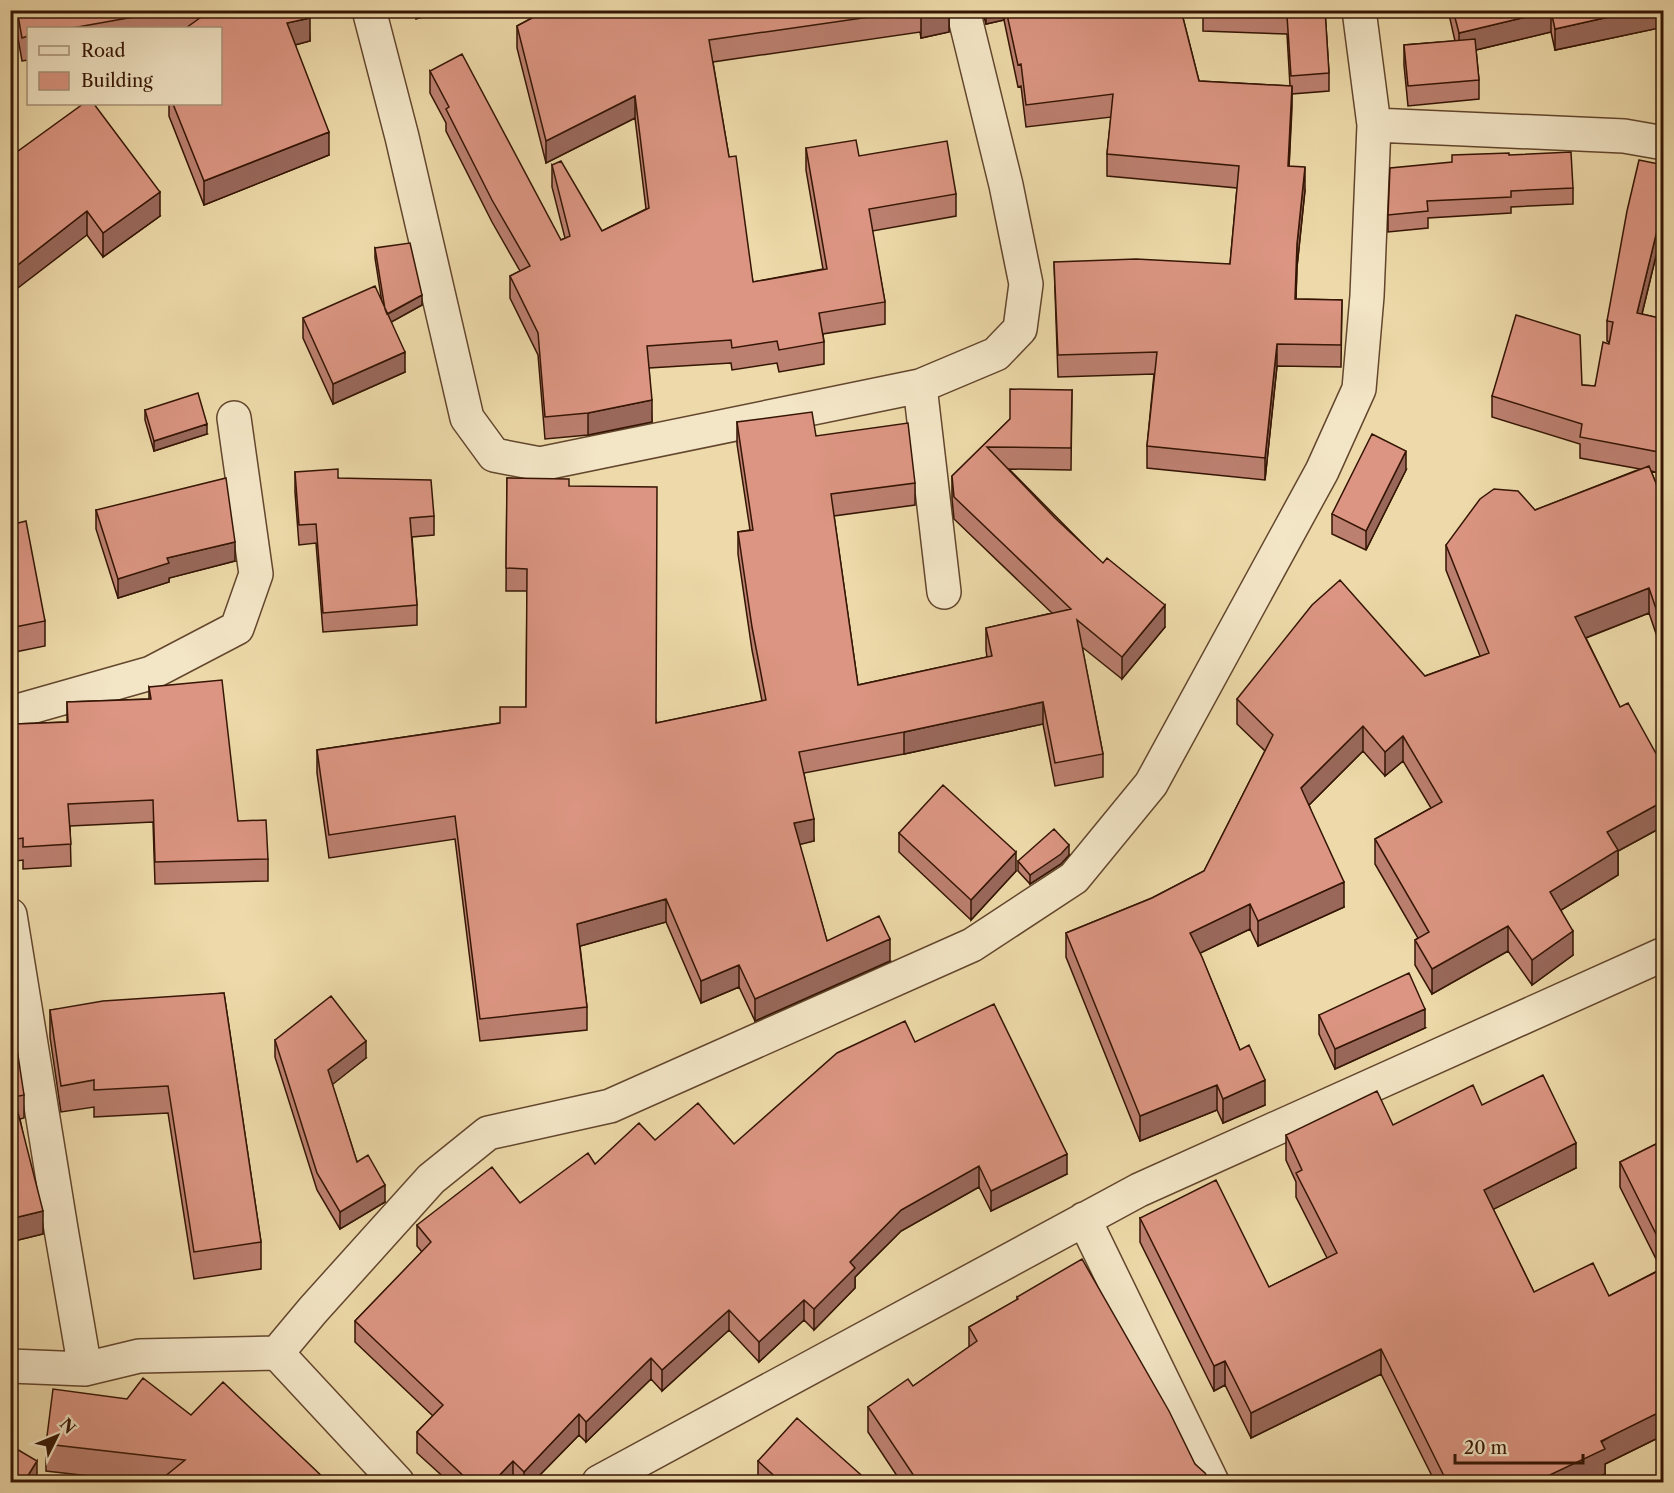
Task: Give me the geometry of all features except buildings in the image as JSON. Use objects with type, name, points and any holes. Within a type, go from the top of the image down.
[{"type":"street","points":[[369,10],[402,137],[467,418],[494,455],[540,464],[920,386],[996,354],[1020,329],[1026,284],[1006,185],[963,10]]},
{"type":"street","points":[[277,1353],[431,1179],[488,1133],[610,1106],[972,945],[1074,878],[1151,784],[1322,471],[1359,388],[1367,296],[1374,125],[1359,10]]},
{"type":"street","points":[[1374,125],[1624,136],[1664,143]]},
{"type":"street","points":[[920,386],[944,592]]},
{"type":"street","points":[[10,713],[151,673],[237,628],[255,574],[234,418]]},
{"type":"street","points":[[10,915],[85,1369]]},
{"type":"street","points":[[599,1482],[1139,1190],[1664,954]]},
{"type":"street","points":[[1084,1220],[1212,1482]]},
{"type":"street","points":[[10,1366],[85,1369],[139,1356],[277,1353],[397,1482]]}]
